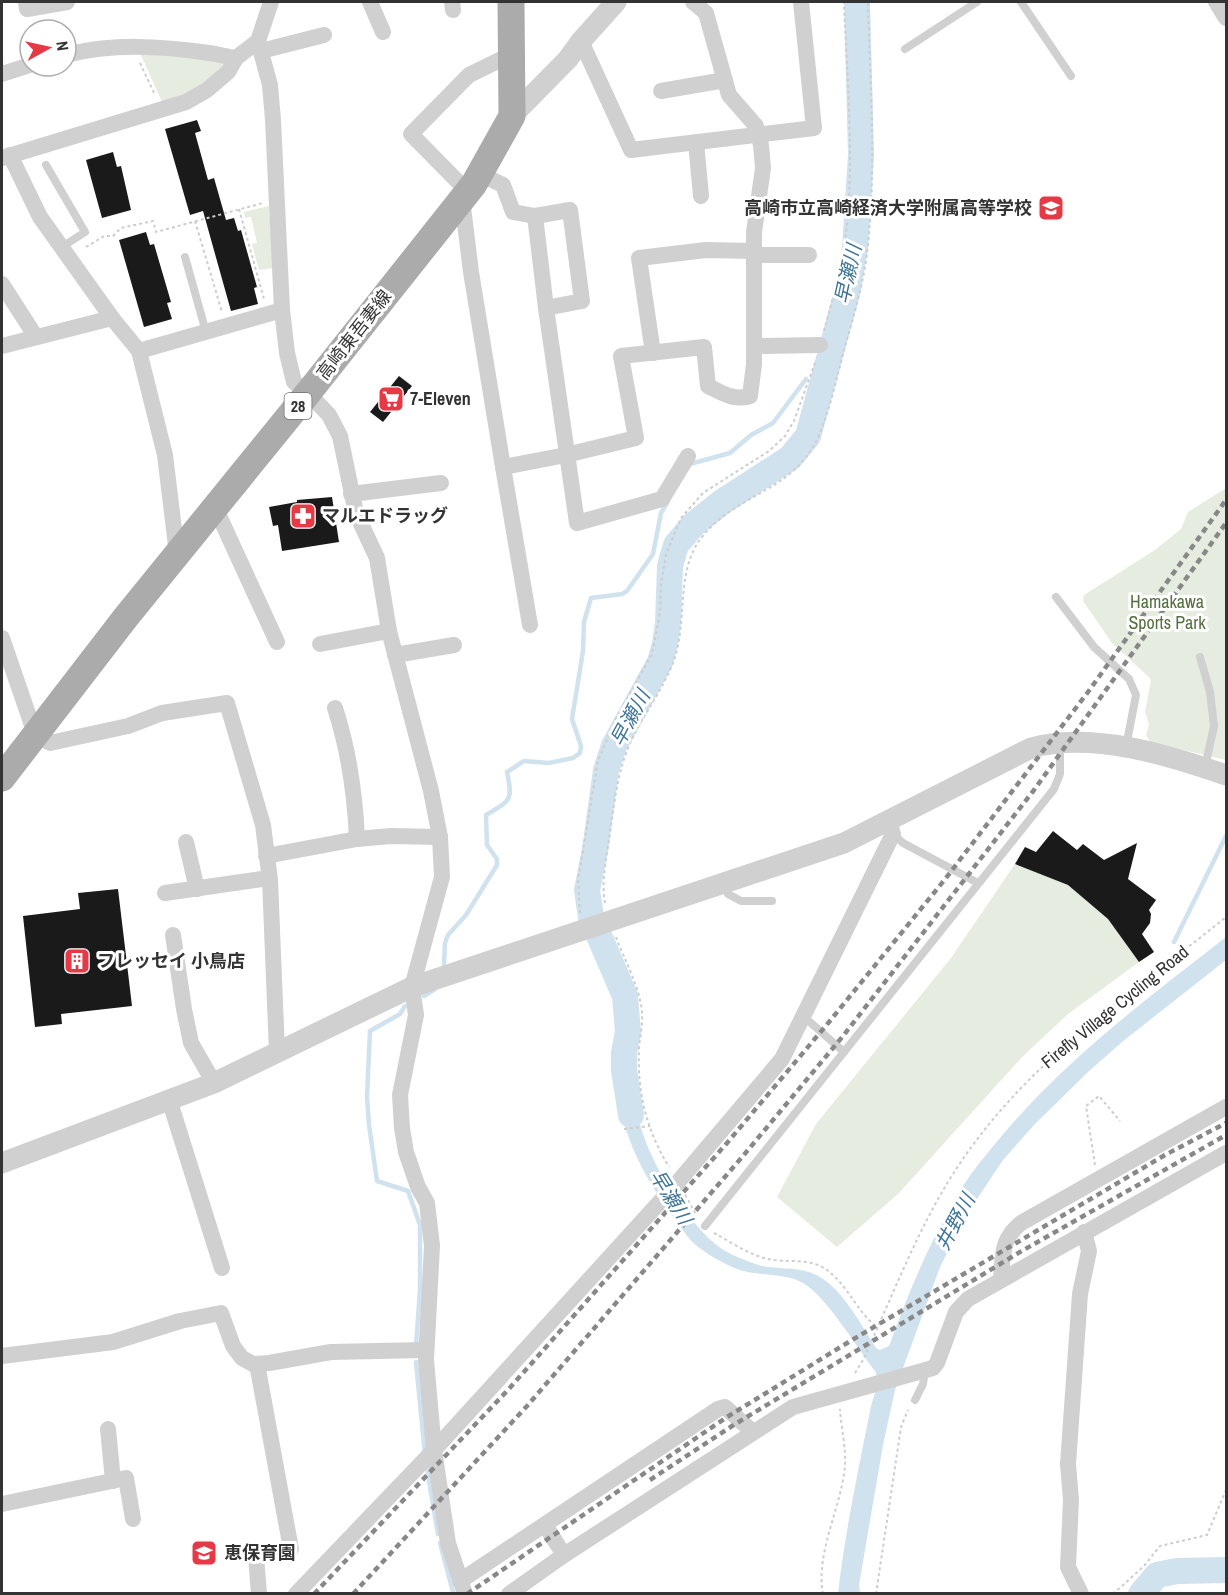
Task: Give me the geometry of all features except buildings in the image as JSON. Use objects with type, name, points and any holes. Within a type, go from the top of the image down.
[{"type":"main road","name":"高崎東吾妻線","points":[[2,778],[177,554],[309,393],[470,188],[512,116],[511,2]]},
{"type":"street","points":[[26,2],[27,9],[67,2]]},
{"type":"street","points":[[272,2],[259,46],[270,85],[282,310],[287,353],[294,382],[309,393],[329,415],[340,436],[356,513],[377,558],[389,631],[431,791],[440,837],[442,877],[412,987],[416,1015],[400,1095],[406,1152],[418,1187],[427,1203],[432,1246],[426,1350],[434,1450],[448,1543],[462,1587],[545,1525],[718,1409],[725,1407],[753,1432]]},
{"type":"street","points":[[370,2],[383,32]]},
{"type":"street","points":[[512,116],[568,59],[616,2]]},
{"type":"street","points":[[503,467],[636,438],[621,356],[704,347],[708,386],[728,396],[742,399],[750,396],[754,346],[754,232],[764,168],[756,126],[734,104],[729,95],[706,13],[693,2]]},
{"type":"street","points":[[581,41],[631,150],[814,128],[801,2]]},
{"type":"street","points":[[1216,2],[1227,18]]},
{"type":"street","points":[[177,554],[165,455],[139,351],[112,318],[40,217],[6,156],[186,102],[207,90],[228,72],[236,58],[259,46],[324,35]]},
{"type":"street","points":[[78,52],[91,49],[132,47],[210,53],[236,58]]},
{"type":"street","points":[[512,54],[469,75],[411,134],[470,188],[471,272],[530,625]]},
{"type":"street","points":[[2,74],[18,69]]},
{"type":"street","points":[[661,91],[725,80]]},
{"type":"street","points":[[696,142],[701,196]]},
{"type":"street","points":[[470,188],[503,185],[513,212],[535,216],[570,210],[582,301],[546,308]]},
{"type":"street","points":[[535,216],[577,523],[662,499],[688,456]]},
{"type":"street","points":[[653,353],[639,258],[706,250],[810,255]]},
{"type":"street","points":[[2,284],[36,337]]},
{"type":"street","points":[[139,351],[282,310]]},
{"type":"street","points":[[2,346],[112,318]]},
{"type":"street","points":[[754,346],[820,345]]},
{"type":"street","points":[[351,494],[441,483]]},
{"type":"street","points":[[215,507],[277,642]]},
{"type":"street","points":[[320,644],[389,631]]},
{"type":"street","points":[[2,638],[35,734],[50,743],[128,726],[162,713],[227,703],[263,825],[269,878],[277,1052]]},
{"type":"street","points":[[395,655],[454,645]]},
{"type":"street","points":[[335,708],[345,739],[355,799],[357,839]]},
{"type":"street","points":[[2,1163],[214,1083],[412,987],[599,923],[891,828],[1018,752],[1043,744],[1085,742],[1126,748],[1170,757],[1227,775]]},
{"type":"street","points":[[296,1593],[434,1450],[660,1203],[678,1188],[782,1059],[891,828]]},
{"type":"street","points":[[266,856],[357,839],[392,836],[440,837]]},
{"type":"street","points":[[186,842],[196,889]]},
{"type":"street","points":[[165,893],[269,878]]},
{"type":"street","points":[[173,934],[191,1043],[214,1083]]},
{"type":"street","points":[[169,1099],[222,1268]]},
{"type":"street","points":[[1001,1279],[1006,1239],[1021,1223],[1227,1107]]},
{"type":"street","points":[[509,1593],[753,1432],[800,1404],[856,1381],[921,1372],[937,1363],[960,1306],[1001,1279],[1227,1153]]},
{"type":"street","points":[[1081,1593],[1068,1567],[1071,1500],[1068,1464],[1080,1294],[1089,1251],[1084,1232]]},
{"type":"street","points":[[2,1356],[113,1342],[180,1321],[221,1313],[233,1346],[242,1358],[253,1364],[331,1352],[426,1350]]},
{"type":"street","points":[[257,1364],[291,1549],[256,1557],[259,1593]]},
{"type":"street","points":[[108,1429],[113,1481]]},
{"type":"street","points":[[2,1504],[126,1478],[133,1519]]},
{"type":"street","points":[[545,1525],[564,1556]]},
{"type":"lane","points":[[905,50],[977,2]]},
{"type":"lane","points":[[1021,2],[1071,76]]},
{"type":"lane","points":[[46,165],[85,232],[65,252]]},
{"type":"lane","points":[[185,257],[206,332]]},
{"type":"lane","points":[[1056,597],[1094,647],[1129,679],[1136,695],[1126,748]]},
{"type":"lane","points":[[1200,657],[1210,692],[1214,726],[1205,767]]},
{"type":"lane","points":[[705,1226],[1054,789],[1060,774],[1060,742]]},
{"type":"lane","points":[[891,828],[903,843],[978,883]]},
{"type":"lane","points":[[724,883],[728,894],[741,901],[772,901]]},
{"type":"lane","points":[[803,1016],[844,1052]]},
{"type":"lane","points":[[915,1400],[923,1384],[921,1372]]},
{"type":"path","points":[[670,1170],[649,1126],[639,1087],[642,1009],[639,995],[599,923],[578,907],[578,880],[598,761],[614,722],[652,654],[660,613],[661,584],[666,554],[681,518],[703,493],[769,451],[785,436],[794,420],[820,345],[842,258],[848,199],[850,158],[844,2]]},
{"type":"path","points":[[599,923],[619,780],[631,742],[674,660],[681,630],[689,558],[701,537],[724,516],[803,464],[811,453],[828,410],[867,256],[873,160],[868,2]]},
{"type":"path","points":[[132,47],[162,109]]},
{"type":"path","points":[[65,252],[104,236],[113,236],[121,228],[153,221],[156,232],[277,199]]},
{"type":"path","points":[[239,209],[265,305]]},
{"type":"path","points":[[195,221],[223,316]]},
{"type":"path","name":"Firefly Village Cycling Road","points":[[856,1381],[899,1276],[938,1199],[968,1151],[1000,1110],[1080,1031],[1227,917]]},
{"type":"path","points":[[1098,1179],[1086,1106],[1099,1096],[1120,1121]]},
{"type":"path","points":[[625,1129],[649,1126]]},
{"type":"path","points":[[678,1188],[695,1214],[713,1233],[760,1256],[775,1260],[805,1262],[822,1267],[835,1278],[868,1320],[878,1328]]},
{"type":"path","points":[[876,1593],[901,1427],[904,1416],[915,1400]]},
{"type":"path","points":[[823,1593],[823,1566],[845,1465],[840,1406]]},
{"type":"path","points":[[1113,1593],[1143,1566],[1160,1546],[1207,1535],[1227,1490]]},
{"type":"green space","points":[[140,53],[221,61],[223,67],[195,89],[163,104]]},
{"type":"green space","points":[[269,206],[273,268],[259,270],[252,244],[257,243],[251,217],[245,218],[244,212]]},
{"type":"green space","name":"Hamakawa Sports Park","points":[[1226,488],[1226,760],[1150,742],[1146,735],[1149,724],[1145,712],[1151,681],[1112,643],[1083,601],[1084,595],[1155,550],[1181,529],[1188,512]]},
{"type":"green space","points":[[1015,864],[1068,885],[1108,919],[1139,962],[1068,1014],[1022,1057],[899,1193],[837,1247],[777,1197],[816,1124],[951,958]]},
{"type":"water","name":"井野川","points":[[1226,937],[1226,960],[1122,1042],[1088,1072],[1034,1125],[1003,1160],[967,1214],[940,1267],[895,1390],[883,1445],[859,1585],[860,1593],[838,1594],[852,1502],[877,1386],[875,1371],[832,1311],[803,1283],[788,1277],[737,1269],[711,1256],[691,1240],[643,1170],[628,1136],[615,1081],[631,1082],[643,1135],[657,1166],[675,1196],[703,1232],[723,1250],[748,1261],[762,1266],[806,1271],[820,1277],[844,1299],[876,1348],[880,1350],[889,1346],[941,1224],[963,1186],[1005,1132],[1030,1104],[1083,1053],[1139,1005]]},
{"type":"waterway","name":"早瀬川","points":[[631,1115],[624,1070],[628,1032],[625,996],[591,917],[587,890],[606,770],[614,746],[660,662],[668,623],[670,566],[676,545],[693,525],[722,502],[790,458],[808,436],[847,293],[855,248],[861,155],[857,2]]},
{"type":"waterway","name":"早瀬川","points":[[817,371],[826,373]]},
{"type":"waterway","points":[[690,464],[730,453],[751,435],[773,423],[806,379]]},
{"type":"waterway","points":[[444,965],[445,943],[448,935],[466,915],[497,865],[497,859],[487,845],[486,815],[508,799],[510,789],[507,772],[524,761],[549,763],[573,758],[580,753],[581,746],[572,719],[583,651],[584,622],[591,598],[622,594],[627,591],[653,554],[661,513],[667,503]]},
{"type":"waterway","points":[[1174,942],[1226,836]]},
{"type":"waterway","points":[[424,996],[435,989]]},
{"type":"waterway","points":[[405,1006],[400,1014],[370,1031],[367,1097],[377,1181],[408,1191],[420,1225],[420,1290],[416,1346]]},
{"type":"waterway","points":[[416,1362],[425,1455]]},
{"type":"waterway","points":[[426,1463],[438,1534]]},
{"type":"waterway","points":[[440,1543],[453,1592]]},
{"type":"waterway","points":[[1141,1594],[1157,1575],[1177,1571],[1226,1570]]},
{"type":"railway","points":[[314,1594],[507,1391],[727,1143],[829,1022],[946,878],[1088,692],[1226,500]]},
{"type":"railway","points":[[353,1594],[527,1406],[743,1156],[843,1036],[1034,790],[1226,523]]},
{"type":"railway","points":[[467,1594],[727,1417],[852,1340],[1165,1155],[1226,1123]]},
{"type":"railway","points":[[650,1480],[732,1426],[1020,1252],[1226,1135]]},
{"type":"place","name":"高崎市立高崎経済大学附属高等学校","points":[[1051,208]]},
{"type":"place","name":"7-Eleven","points":[[391,399]]},
{"type":"place","name":"マルエドラッグ","points":[[303,516]]},
{"type":"place","name":"フレッセイ 小鳥店","points":[[77,961]]},
{"type":"place","name":"恵保育園","points":[[204,1553]]}]
